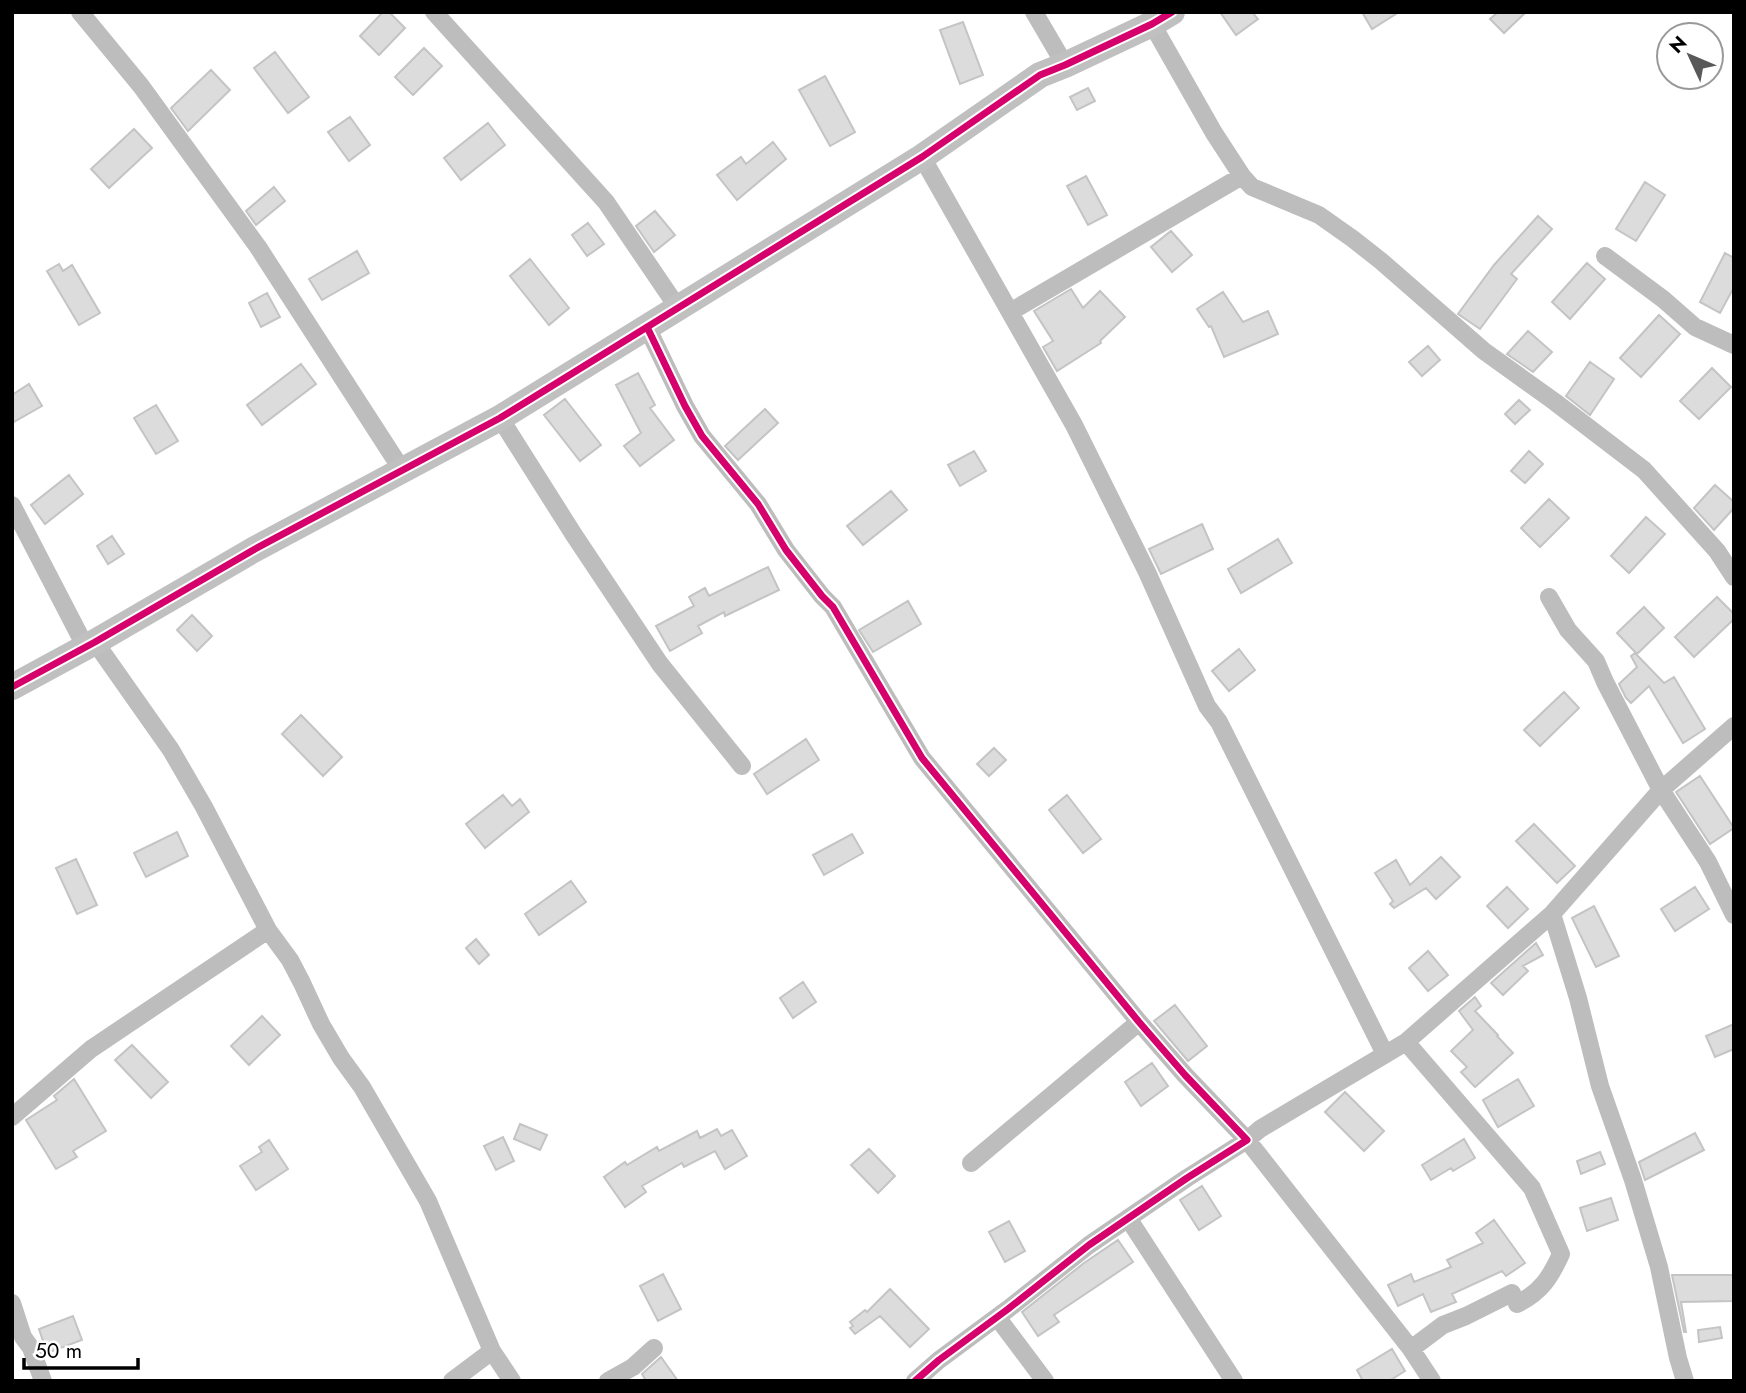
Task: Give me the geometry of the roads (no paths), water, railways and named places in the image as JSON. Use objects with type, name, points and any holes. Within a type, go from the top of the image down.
[{"type":"street","points":[[80,12],[141,86],[258,247],[402,470]]},
{"type":"street","points":[[434,12],[606,202],[678,308]]},
{"type":"street","points":[[1034,12],[1065,65]]},
{"type":"street","points":[[12,687],[255,549],[500,418],[922,157],[1040,75],[1162,18],[1214,133],[1252,187],[1319,215],[1353,239],[1484,351],[1644,470],[1717,551],[1734,577]]},
{"type":"street","points":[[922,157],[1074,425],[1147,572],[1207,706],[1219,722],[1385,1054]]},
{"type":"street","points":[[1010,312],[1242,176]]},
{"type":"street","points":[[1605,256],[1663,299],[1695,327],[1734,345]]},
{"type":"street","points":[[647,327],[702,436],[758,505],[786,551],[833,607],[922,758],[1139,1022],[1247,1140],[1411,1349],[1432,1381]]},
{"type":"street","points":[[500,418],[574,536],[660,664],[742,766]]},
{"type":"street","points":[[12,505],[83,642],[95,642]]},
{"type":"street","points":[[1549,597],[1568,630],[1596,662],[1661,790],[1708,862],[1734,915]]},
{"type":"street","points":[[95,642],[171,750],[268,930],[290,960],[321,1024],[362,1087],[428,1201],[492,1351],[512,1381]]},
{"type":"street","points":[[915,1381],[1089,1245],[1128,1218],[1260,1129],[1406,1042],[1552,914],[1661,790],[1734,726]]},
{"type":"street","points":[[1552,914],[1578,998],[1600,1086],[1633,1180],[1659,1267],[1685,1381]]},
{"type":"street","points":[[12,1117],[90,1049],[268,930]]},
{"type":"street","points":[[971,1163],[1139,1022]]},
{"type":"street","points":[[1406,1042],[1532,1188],[1561,1254],[1550,1278],[1531,1297],[1515,1298],[1443,1325],[1411,1349]]},
{"type":"street","points":[[1128,1218],[1234,1381]]},
{"type":"street","points":[[12,1303],[23,1337],[31,1348],[43,1381]]},
{"type":"street","points":[[997,1317],[1045,1381]]},
{"type":"street","points":[[608,1381],[633,1367],[654,1348]]},
{"type":"street","points":[[452,1381],[492,1351]]}]
